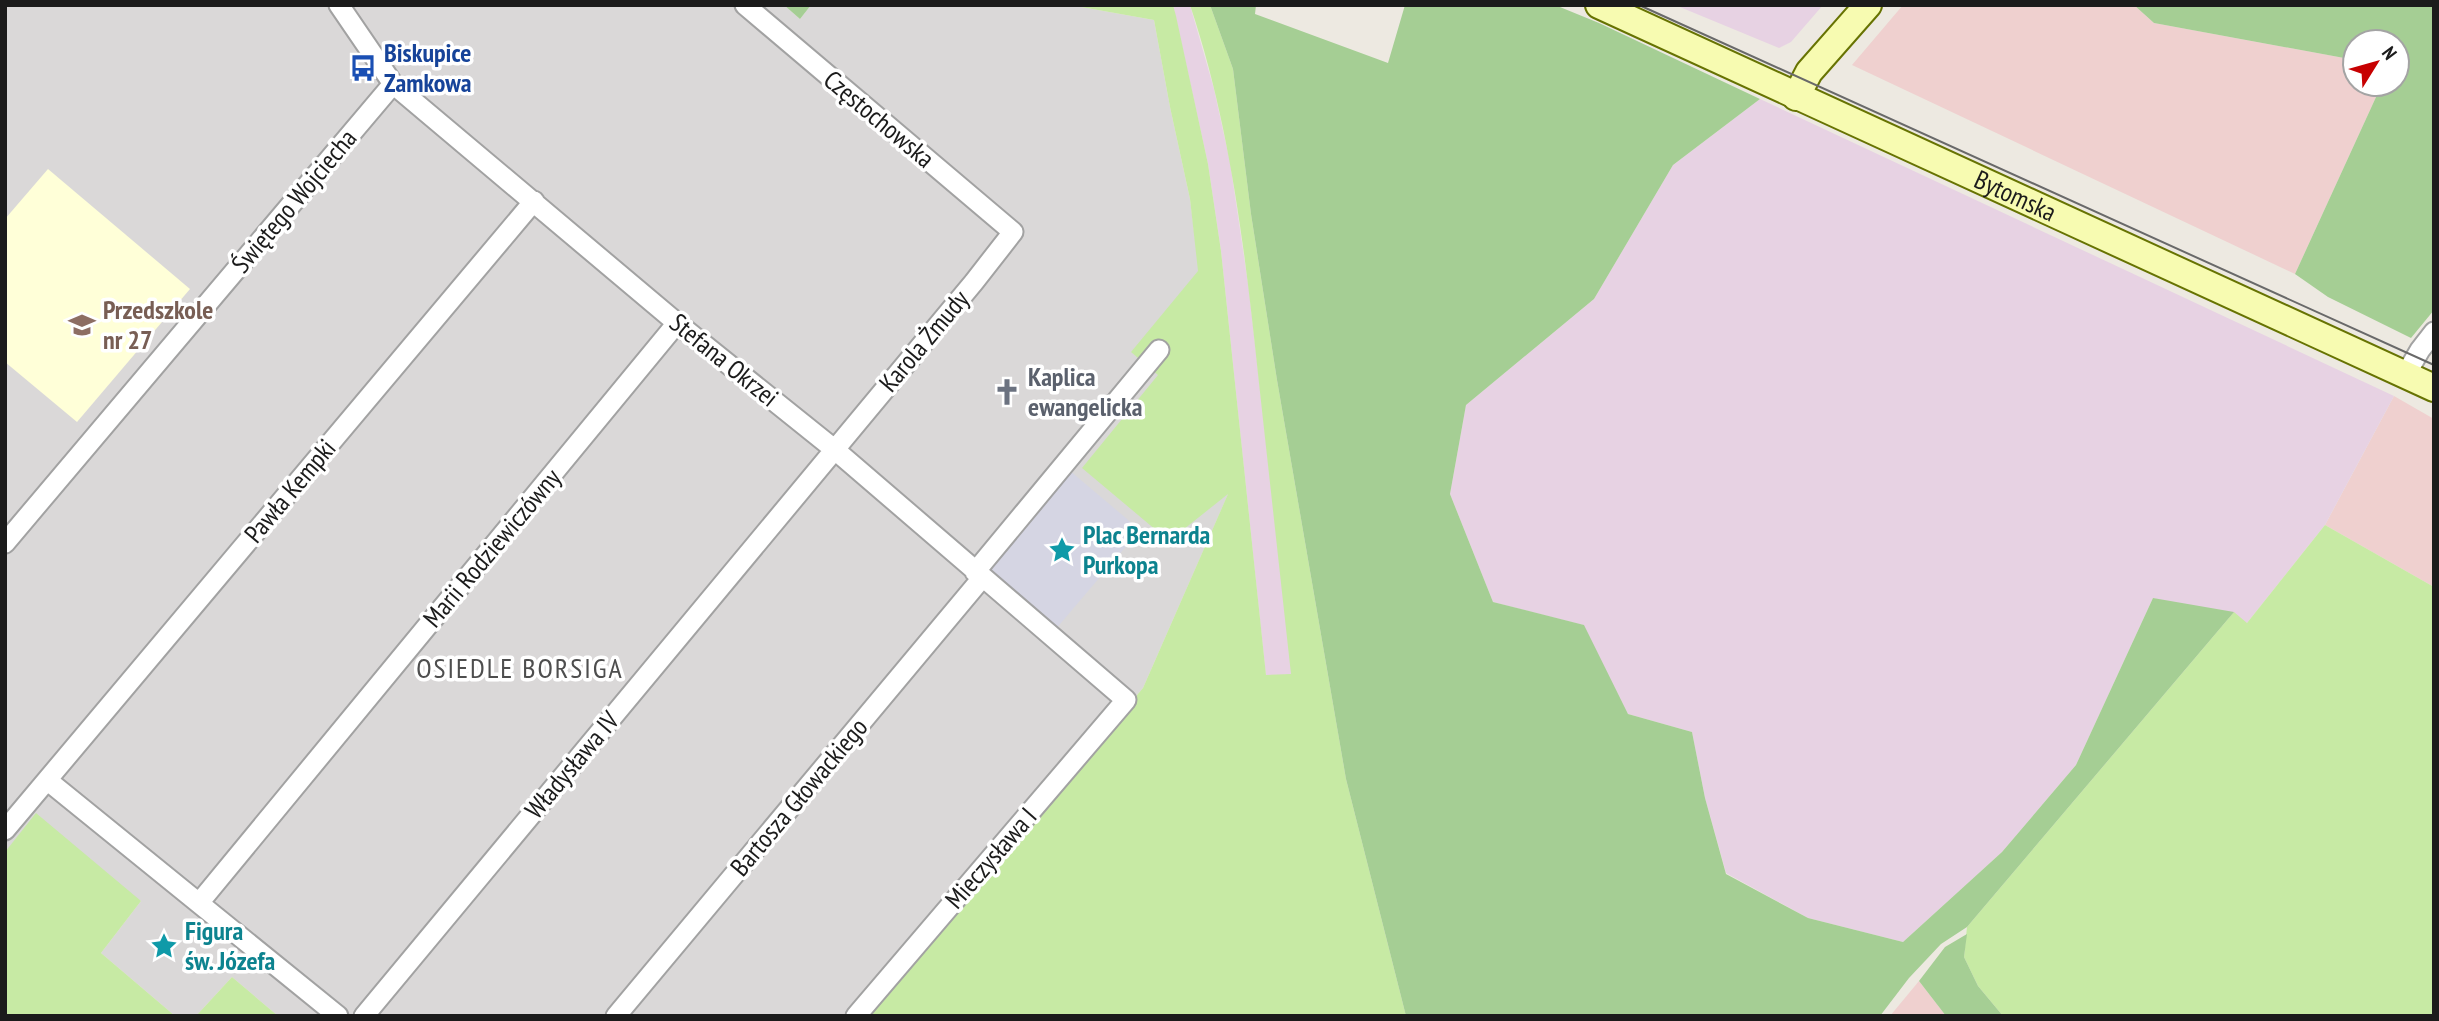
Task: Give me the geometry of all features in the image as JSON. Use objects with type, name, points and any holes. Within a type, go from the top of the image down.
[{"type":"street","name":"Stefana Okrzei","points":[[339,5],[393,84],[677,323],[834,449],[1126,700]]},
{"type":"street","name":"Częstochowska","points":[[745,5],[1013,232]]},
{"type":"street","name":"Bytomska","points":[[1599,5],[2434,388]]},
{"type":"street","points":[[1796,97],[1809,72],[1868,5]]},
{"type":"street","name":"Świętego Wojciecha","points":[[5,543],[393,84]]},
{"type":"street","name":"Pawła Kempki","points":[[5,831],[534,201]]},
{"type":"street","name":"Karola Żmudy","points":[[834,449],[1013,232]]},
{"type":"street","name":"Marii Rodziewiczówny","points":[[199,904],[677,323]]},
{"type":"street","points":[[2406,374],[2434,332]]},
{"type":"street","points":[[979,575],[1159,350]]},
{"type":"street","name":"Władysława IV","points":[[364,1016],[834,449]]},
{"type":"street","name":"Bartosza Głowackiego","points":[[616,1016],[979,575]]},
{"type":"street","name":"Mieczysława I","points":[[856,1016],[1126,700]]},
{"type":"street","points":[[47,780],[338,1016]]},
{"type":"shaded area","points":[[5,5],[784,5],[800,19],[811,5],[1070,5],[1154,20],[1190,199],[1199,271],[1132,352],[1158,374],[1229,492],[1143,688],[864,1016],[278,1016],[232,977],[196,1016],[175,1016],[101,953],[141,901],[5,852]]},
{"type":"shaded area","points":[[1173,5],[1190,5],[1214,89],[1230,162],[1249,290],[1292,675],[1266,676],[1221,251],[1208,164]]},
{"type":"shaded area","points":[[1675,5],[1823,5],[1791,42],[1779,48]]},
{"type":"shaded area","points":[[1903,5],[2134,5],[2154,23],[2341,57],[2341,98],[2376,98],[2295,274],[1852,65]]},
{"type":"shaded area","points":[[1760,99],[2394,396],[2325,525],[2247,623],[2153,598],[2076,765],[2002,852],[1903,942],[1808,918],[1726,873],[1705,798],[1692,732],[1628,714],[1583,625],[1493,602],[1450,494],[1466,405],[1594,299],[1673,165]]},
{"type":"shaded area","name":"Przedszkole nr 27","points":[[48,169],[190,289],[77,422],[5,362],[5,219]]},
{"type":"shaded area","points":[[2394,396],[2434,419],[2434,587],[2325,525]]},
{"type":"shaded area","name":"Plac Bernarda Purkopa","points":[[1069,470],[1140,530],[1055,630],[985,571]]},
{"type":"shaded area","points":[[1919,981],[1946,1016],[1890,1016]]},
{"type":"green space","points":[[784,5],[811,5],[800,19]]},
{"type":"green space","points":[[1070,5],[1173,5],[1208,164],[1221,251],[1266,675],[1291,674],[1241,234],[1216,95],[1190,5],[1210,5],[1233,69],[1251,214],[1277,380],[1346,779],[1406,1016],[864,1016],[1143,688],[1228,494],[1169,541],[1082,468],[1158,375],[1131,352],[1198,271],[1190,199],[1154,20]]},
{"type":"green space","points":[[1210,5],[1256,5],[1255,14],[1388,63],[1405,5],[1555,5],[1760,99],[1673,165],[1594,299],[1466,405],[1450,494],[1493,602],[1584,625],[1628,714],[1692,732],[1705,798],[1726,874],[1808,918],[1903,942],[2002,852],[2076,765],[2153,598],[2234,612],[1967,927],[1941,944],[1909,978],[1880,1016],[1406,1016],[1346,779],[1277,380],[1251,214],[1233,69]]},
{"type":"green space","points":[[2134,5],[2434,5],[2434,310],[2411,338],[2328,297],[2295,274],[2376,98],[2411,98],[2411,28],[2341,28],[2341,57],[2154,23]]},
{"type":"green space","points":[[2325,525],[2434,587],[2434,1016],[2003,1016],[1978,986],[1964,957],[1967,927],[2234,612],[2247,623]]},
{"type":"green space","points":[[36,813],[141,901],[101,953],[175,1016],[5,1016],[5,852]]},
{"type":"green space","points":[[1967,934],[1964,957],[1978,986],[2003,1016],[1946,1016],[1919,981],[1945,947]]},
{"type":"green space","points":[[232,977],[278,1016],[196,1016]]},
{"type":"tram line","points":[[1639,5],[2434,365]]},
{"type":"place","name":"Biskupice Zamkowa","points":[[363,68]]},
{"type":"place","name":"Przedszkole nr 27","points":[[82,325]]},
{"type":"place","name":"Kaplica ewangelicka","points":[[1007,392]]},
{"type":"place","name":"Plac Bernarda Purkopa","points":[[1062,550]]},
{"type":"place","name":"Figura św. Józefa","points":[[164,946]]},
{"type":"district","name":"OSIEDLE BORSIGA","points":[[520,668]]}]
